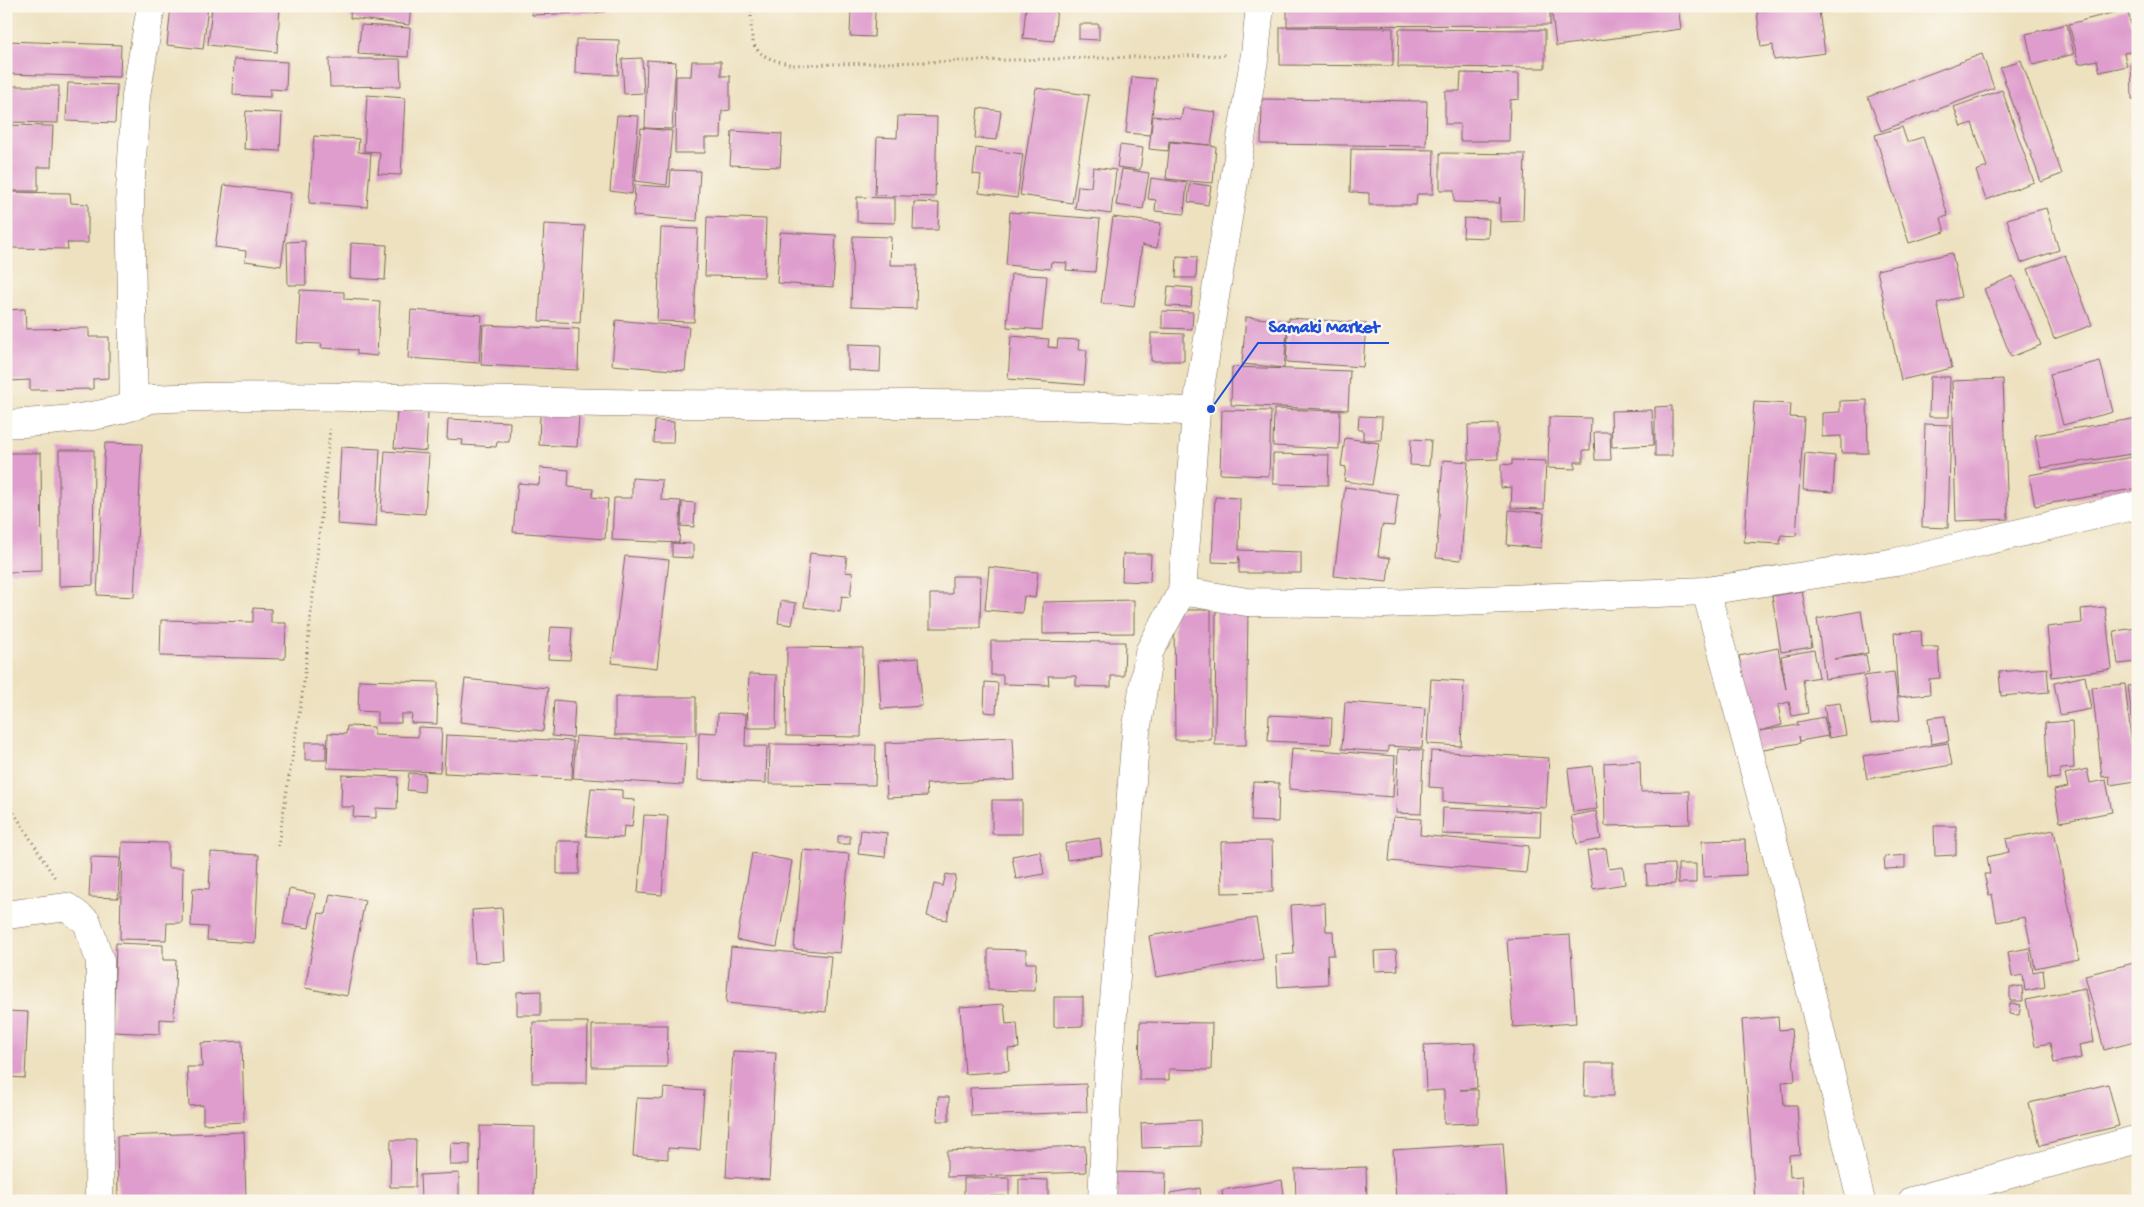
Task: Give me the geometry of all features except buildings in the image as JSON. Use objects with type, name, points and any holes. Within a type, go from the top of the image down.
[{"type":"street","points":[[134,406],[130,191],[136,96],[151,6]]},
{"type":"street","points":[[1102,1201],[1108,1075],[1136,732],[1149,652],[1182,591],[1196,412],[1255,54],[1260,6]]},
{"type":"street","points":[[6,424],[69,418],[134,406],[159,399],[334,396],[673,404],[1116,406],[1196,412]]},
{"type":"street","points":[[1182,591],[1246,602],[1385,604],[1706,591],[1896,562],[2138,505]]},
{"type":"street","points":[[1706,591],[1789,900],[1861,1201]]},
{"type":"street","points":[[6,915],[67,907],[86,922],[100,961],[99,1201]]},
{"type":"street","points":[[1912,1201],[2138,1140]]},
{"type":"path","points":[[752,6],[751,39],[758,51],[767,59],[793,65],[1255,54]]},
{"type":"path","points":[[278,846],[304,682],[334,396]]},
{"type":"path","points":[[6,800],[54,877],[67,907]]},
{"type":"place","name":"Samaki Market","points":[[1211,409]]}]
